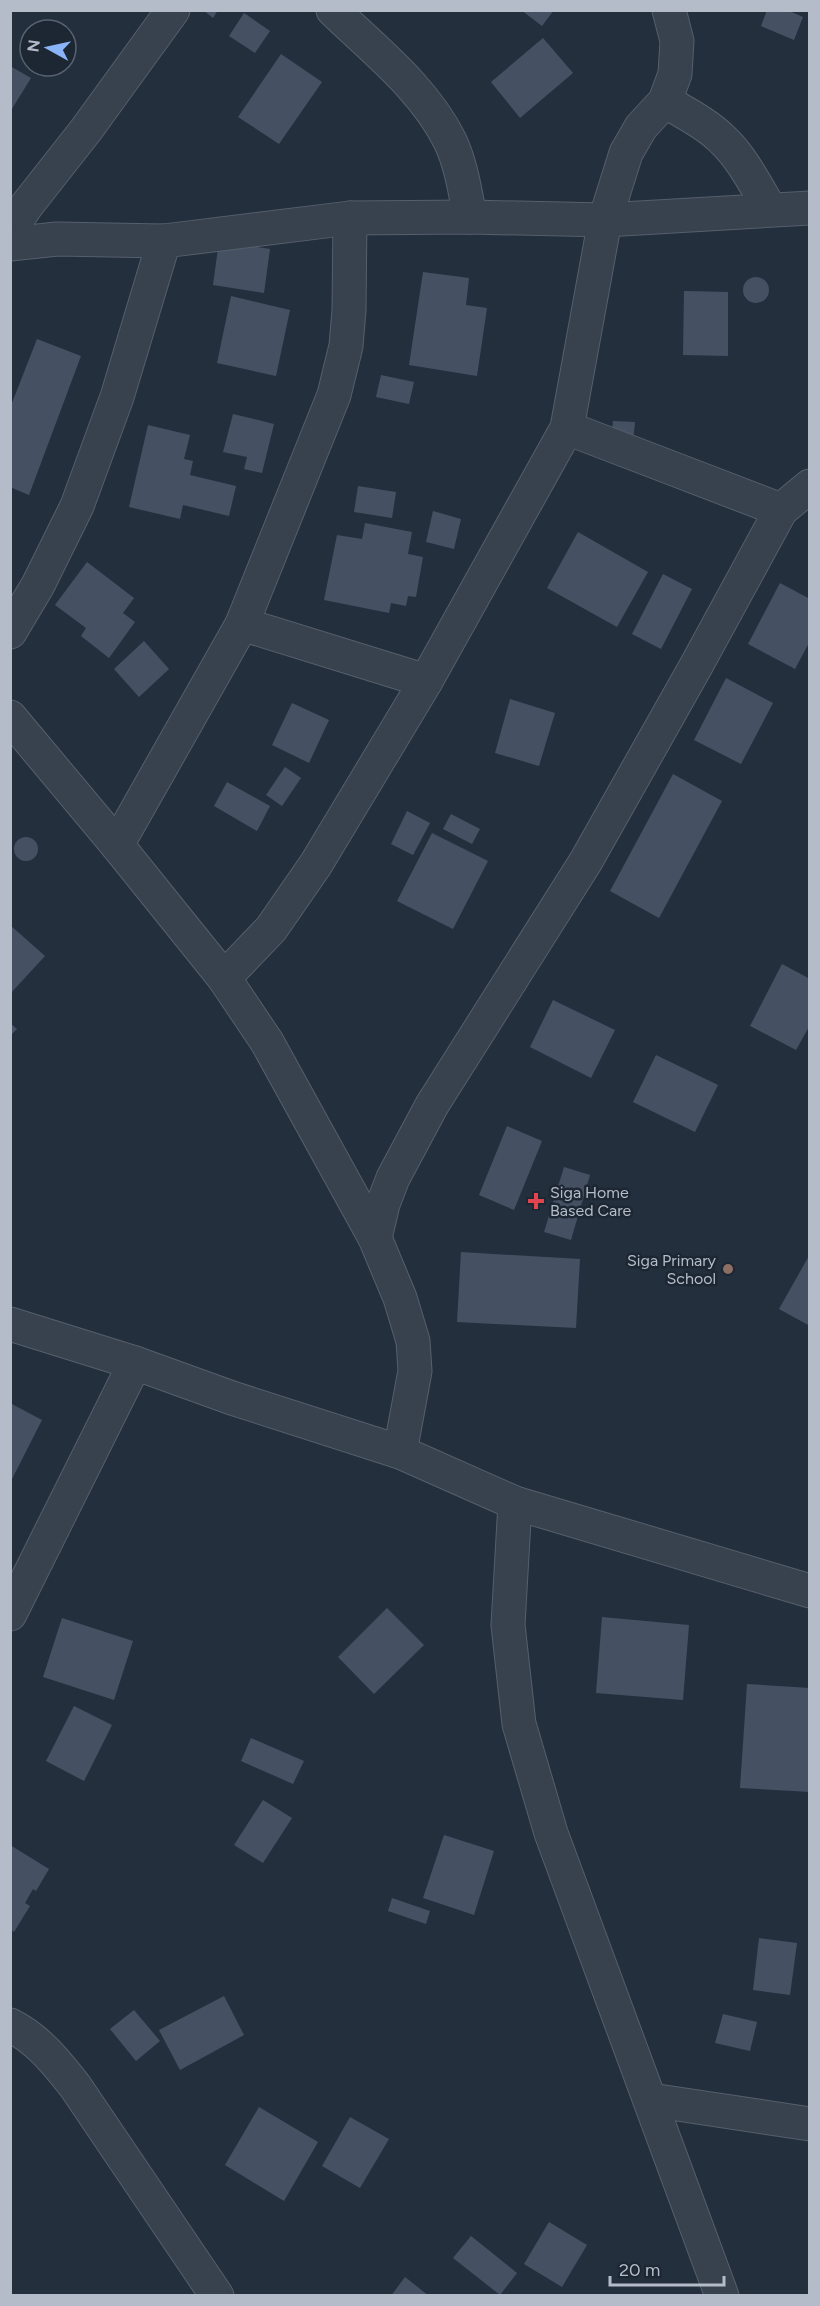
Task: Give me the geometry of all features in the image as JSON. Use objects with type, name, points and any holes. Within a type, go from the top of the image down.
[{"type":"street","points":[[10,230],[173,10]]},
{"type":"street","points":[[333,10],[407,82],[439,121],[458,160],[470,217]]},
{"type":"street","points":[[224,978],[271,929],[310,874],[426,681],[567,428],[604,220],[626,153],[641,127],[665,101],[675,74],[677,41],[669,10]]},
{"type":"street","points":[[665,101],[704,124],[723,140],[741,161],[770,209]]},
{"type":"street","points":[[10,244],[57,239],[164,241],[350,218],[470,217],[604,220],[810,208]]},
{"type":"street","points":[[117,845],[242,624],[334,395],[346,346],[350,310],[350,218]]},
{"type":"street","points":[[10,633],[38,585],[77,507],[117,398],[164,241]]},
{"type":"street","points":[[567,428],[781,510]]},
{"type":"street","points":[[375,1238],[383,1204],[393,1178],[432,1105],[586,861],[781,510],[810,486]]},
{"type":"street","points":[[242,624],[426,681]]},
{"type":"street","points":[[10,717],[224,978],[267,1042],[375,1238],[400,1298],[413,1341],[415,1371],[400,1452]]},
{"type":"street","points":[[10,1324],[135,1363],[400,1452],[515,1503],[810,1592]]},
{"type":"street","points":[[10,1614],[135,1363]]},
{"type":"street","points":[[515,1503],[508,1624],[519,1724],[551,1833],[722,2295]]},
{"type":"street","points":[[10,2025],[25,2033],[52,2058],[75,2086],[217,2295]]},
{"type":"street","points":[[651,2100],[810,2124]]},
{"type":"building","points":[[203,10],[218,10],[213,18]]},
{"type":"building","points":[[521,10],[554,10],[542,26]]},
{"type":"building","points":[[767,10],[787,10],[803,17],[794,40],[761,26]]},
{"type":"building","points":[[244,13],[270,31],[255,53],[229,36]]},
{"type":"building","points":[[543,38],[573,73],[520,118],[491,82]]},
{"type":"building","points":[[281,54],[322,82],[279,144],[238,117]]},
{"type":"building","points":[[10,66],[18,71],[18,78],[31,78],[10,112]]},
{"type":"building","points":[[219,241],[270,249],[264,293],[213,285]]},
{"type":"building","points":[[423,272],[469,278],[466,305],[487,308],[477,376],[409,365]]},
{"type":"building","points":[[756,277],[765,281],[769,290],[765,299],[756,303],[747,299],[743,290],[747,281]]},
{"type":"building","points":[[684,291],[728,292],[728,356],[683,355]]},
{"type":"building","points":[[231,296],[290,310],[276,376],[217,363]]},
{"type":"building","points":[[37,339],[81,356],[29,495],[10,487],[10,408]]},
{"type":"building","points":[[381,375],[414,382],[409,404],[376,397]]},
{"type":"building","points":[[233,414],[274,424],[262,473],[244,469],[247,457],[223,452]]},
{"type":"building","points":[[613,421],[635,422],[633,442],[611,440]]},
{"type":"building","points":[[148,425],[190,435],[184,459],[193,461],[190,475],[236,486],[229,516],[183,505],[180,519],[129,507]]},
{"type":"building","points":[[358,486],[396,492],[392,518],[354,512]]},
{"type":"building","points":[[433,511],[461,519],[454,549],[426,542]]},
{"type":"building","points":[[365,523],[412,532],[408,554],[423,557],[416,597],[408,596],[406,606],[391,603],[389,613],[324,600],[337,535],[362,539]]},
{"type":"building","points":[[578,532],[648,572],[617,627],[547,588]]},
{"type":"building","points":[[87,562],[134,598],[123,613],[135,622],[109,658],[81,636],[86,628],[55,605]]},
{"type":"building","points":[[663,574],[692,589],[661,649],[632,634]]},
{"type":"building","points":[[780,583],[810,599],[810,641],[795,669],[748,644]]},
{"type":"building","points":[[144,641],[169,669],[139,697],[114,669]]},
{"type":"building","points":[[726,678],[773,703],[741,764],[694,740]]},
{"type":"building","points":[[510,699],[555,713],[539,766],[495,753]]},
{"type":"building","points":[[292,703],[329,720],[309,763],[272,745]]},
{"type":"building","points":[[285,767],[301,778],[282,806],[266,795]]},
{"type":"building","points":[[673,774],[722,801],[659,918],[610,891]]},
{"type":"building","points":[[227,782],[270,806],[257,831],[214,806]]},
{"type":"building","points":[[407,811],[430,823],[413,855],[391,844]]},
{"type":"building","points":[[451,814],[480,829],[472,844],[443,829]]},
{"type":"building","points":[[432,833],[488,861],[453,929],[397,901]]},
{"type":"building","points":[[26,837],[35,840],[38,849],[35,858],[26,861],[17,858],[14,849],[17,840]]},
{"type":"building","points":[[10,925],[45,956],[10,994]]},
{"type":"building","points":[[782,964],[810,979],[810,1025],[796,1050],[750,1026]]},
{"type":"building","points":[[553,1000],[615,1030],[591,1078],[530,1047]]},
{"type":"building","points":[[10,1023],[17,1029],[10,1036]]},
{"type":"building","points":[[656,1055],[718,1085],[695,1132],[633,1102]]},
{"type":"building","points":[[507,1126],[542,1141],[514,1210],[479,1195]]},
{"type":"building","points":[[564,1167],[590,1175],[571,1240],[544,1232]]},
{"type":"building","points":[[461,1252],[580,1259],[576,1328],[457,1322]]},
{"type":"building","points":[[810,1254],[810,1326],[779,1309]]},
{"type":"building","points":[[10,1403],[42,1420],[10,1483]]},
{"type":"building","points":[[387,1608],[424,1645],[374,1694],[338,1657]]},
{"type":"building","points":[[602,1617],[689,1625],[683,1700],[596,1693]]},
{"type":"building","points":[[62,1618],[133,1641],[114,1700],[43,1677]]},
{"type":"building","points":[[747,1684],[810,1688],[810,1792],[740,1788]]},
{"type":"building","points":[[74,1706],[112,1725],[84,1781],[46,1761]]},
{"type":"building","points":[[251,1738],[304,1761],[293,1784],[241,1761]]},
{"type":"building","points":[[263,1800],[292,1818],[263,1863],[234,1845]]},
{"type":"building","points":[[444,1835],[494,1851],[474,1915],[423,1898]]},
{"type":"building","points":[[10,1845],[49,1869],[36,1891],[33,1889],[25,1903],[30,1906],[14,1932],[10,1929]]},
{"type":"building","points":[[392,1898],[430,1911],[426,1924],[388,1911]]},
{"type":"building","points":[[759,1938],[797,1943],[790,1995],[753,1990]]},
{"type":"building","points":[[224,1996],[244,2035],[180,2070],[159,2030]]},
{"type":"building","points":[[134,2010],[160,2041],[136,2061],[110,2029]]},
{"type":"building","points":[[723,2014],[757,2022],[750,2051],[715,2043]]},
{"type":"building","points":[[259,2107],[318,2142],[284,2201],[225,2165]]},
{"type":"building","points":[[350,2117],[389,2139],[360,2188],[322,2166]]},
{"type":"building","points":[[549,2222],[587,2245],[562,2287],[524,2264]]},
{"type":"building","points":[[471,2236],[517,2273],[500,2295],[453,2258]]},
{"type":"building","points":[[405,2277],[429,2296],[391,2296]]},
{"type":"place","name":"Siga Home Based Care","points":[[536,1201]]},
{"type":"place","name":"Siga Primary School","points":[[728,1269]]}]
